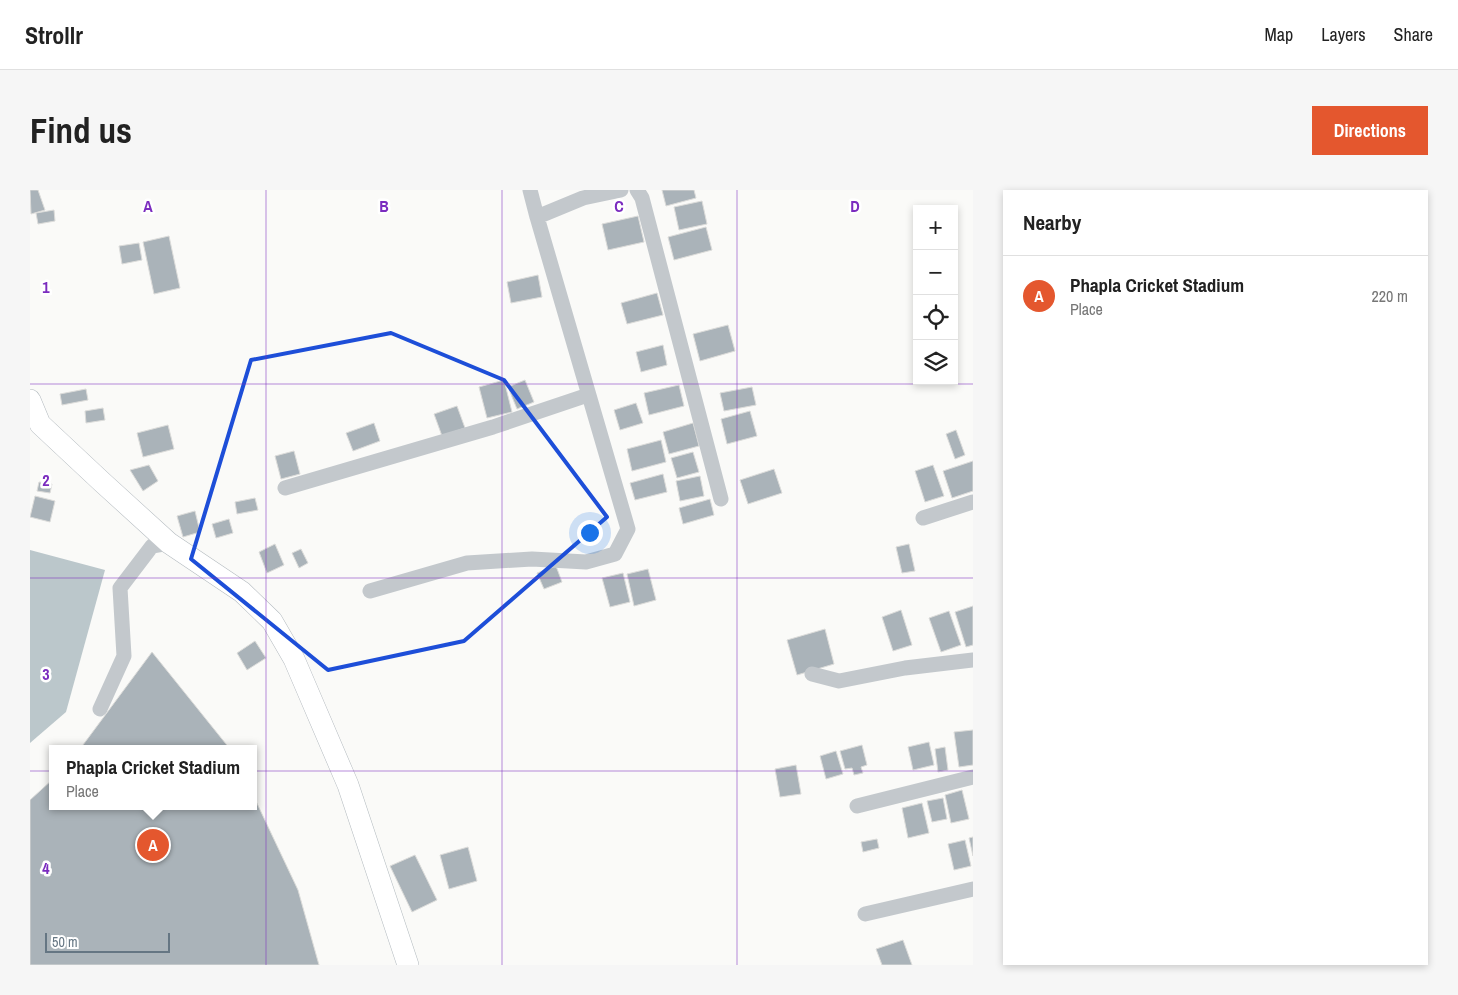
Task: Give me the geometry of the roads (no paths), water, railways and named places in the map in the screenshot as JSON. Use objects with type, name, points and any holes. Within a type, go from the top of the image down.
[{"type":"main road","points":[[30,400],[40,424],[169,543],[242,592],[272,622],[294,659],[348,786],[408,965]]},
{"type":"street","points":[[370,591],[468,564],[532,559],[586,562],[615,554],[628,529],[530,190]]},
{"type":"street","points":[[537,217],[583,198],[621,190]]},
{"type":"street","points":[[637,190],[642,198],[722,499]]},
{"type":"street","points":[[285,488],[493,427],[588,395]]},
{"type":"street","points":[[924,518],[973,502]]},
{"type":"street","points":[[100,710],[124,656],[120,588],[152,546],[169,543]]},
{"type":"street","points":[[812,674],[839,681],[905,668],[973,660]]},
{"type":"street","points":[[857,806],[973,776]]},
{"type":"street","points":[[865,914],[973,889]]},
{"type":"place","name":"Phapla Cricket Stadium","points":[[153,845]]}]
